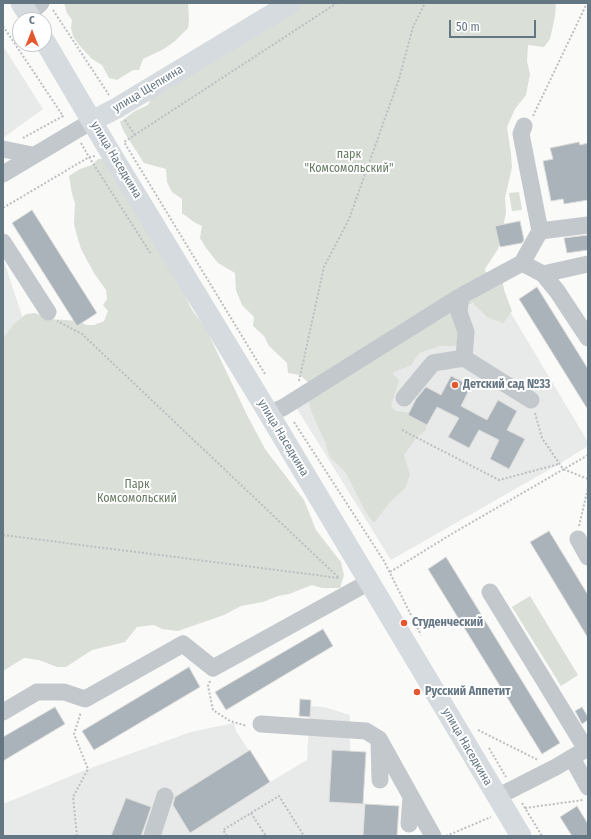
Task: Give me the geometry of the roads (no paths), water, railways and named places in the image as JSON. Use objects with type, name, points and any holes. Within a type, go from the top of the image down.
[{"type":"main road","name":"улица Щепкина","points":[[92,121],[117,108],[270,9],[291,3]]},
{"type":"main road","name":"улица Наседкина","points":[[51,52],[369,582],[509,805],[521,836]]},
{"type":"street","name":"улица Щепкина","points":[[3,174],[32,155],[92,121]]},
{"type":"street","points":[[269,414],[284,407],[461,296],[522,262],[540,231],[520,134],[528,122]]},
{"type":"street","points":[[3,149],[32,155]]},
{"type":"street","points":[[540,231],[588,224]]},
{"type":"street","points":[[3,242],[48,312]]},
{"type":"street","points":[[522,262],[543,274],[557,291],[588,338]]},
{"type":"street","points":[[543,274],[588,264]]},
{"type":"street","points":[[461,296],[458,312],[466,332],[464,358]]},
{"type":"street","points":[[404,398],[433,363],[464,358],[531,400]]},
{"type":"street","points":[[578,539],[588,557]]},
{"type":"street","points":[[3,712],[37,692],[64,692],[85,699],[183,644],[213,668],[369,582]]},
{"type":"street","points":[[490,592],[587,748],[556,767],[509,805]]},
{"type":"street","points":[[254,725],[366,731],[379,739],[433,836]]},
{"type":"street","points":[[379,739],[380,780]]},
{"type":"street","points":[[572,758],[588,787]]},
{"type":"street","points":[[152,836],[165,796]]},
{"type":"street","points":[[409,824],[411,796]]},
{"type":"place","name":"Детский сад №33","points":[[455,385]]},
{"type":"place","name":"Студенческий","points":[[404,623]]},
{"type":"place","name":"Русский Аппетит","points":[[417,692]]},
{"type":"park label","name":"парк \"Комсомольский\"","points":[[349,162]]},
{"type":"park label","name":"Парк Комсомольский","points":[[137,492]]}]
